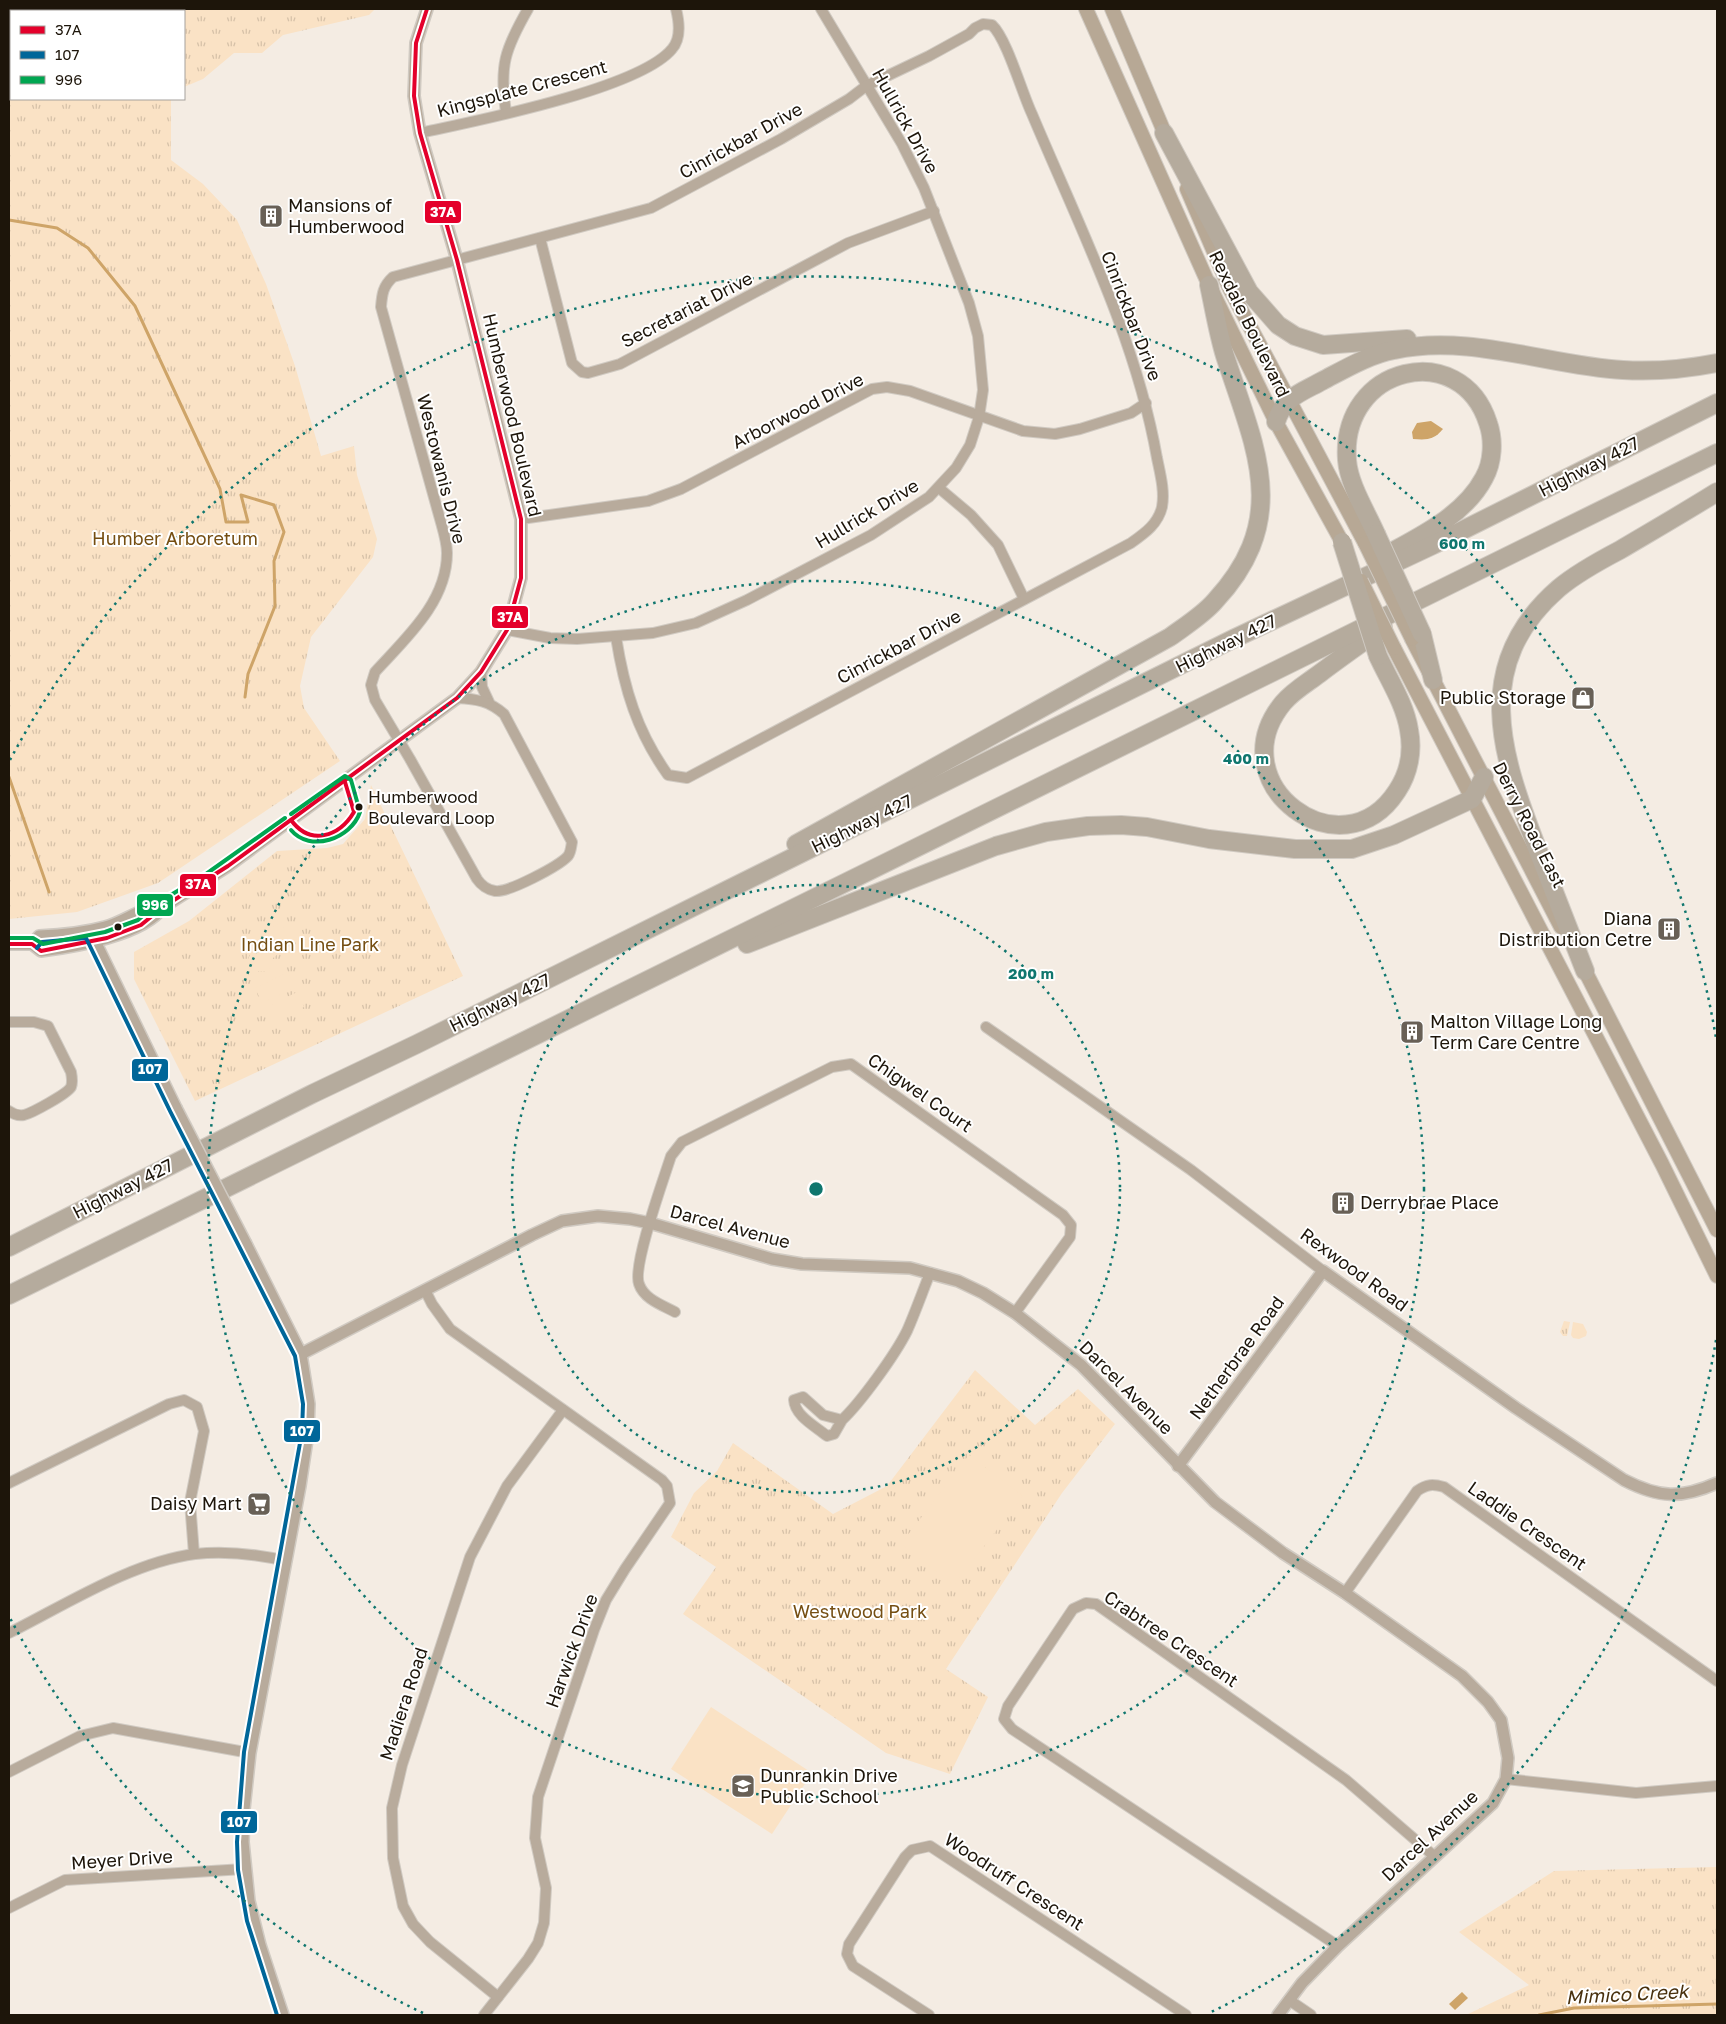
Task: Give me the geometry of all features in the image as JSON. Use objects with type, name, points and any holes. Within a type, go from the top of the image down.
[{"type":"highway","points":[[1164,133],[1249,292],[1271,318],[1286,331],[1304,340],[1323,345],[1431,338],[1459,347]]},
{"type":"highway","points":[[698,904],[748,870],[1170,637],[1215,602],[1249,556],[1259,528],[1262,505],[1255,449],[1224,354],[1208,285]]},
{"type":"highway","points":[[1276,422],[1280,409],[1289,399],[1350,367],[1394,350],[1420,346],[1459,347],[1622,370],[1659,371],[1688,369],[1717,363]]},
{"type":"highway","points":[[1319,600],[1336,584],[1426,532],[1456,512],[1485,478],[1492,448],[1491,433],[1485,414],[1475,398],[1450,378],[1420,372],[1391,378],[1377,385],[1364,398],[1353,418],[1348,438],[1347,461],[1371,539],[1417,637],[1434,680]]},
{"type":"highway","name":"Highway 427","points":[[9,1246],[1233,639],[1319,600],[1717,403]]},
{"type":"highway","points":[[9,1295],[1717,453]]},
{"type":"highway","points":[[1585,971],[1518,798],[1507,760],[1500,708],[1506,668],[1518,638],[1529,621],[1559,588],[1595,564],[1717,492]]},
{"type":"highway","points":[[1342,542],[1386,652],[1410,731],[1411,755],[1404,781],[1392,799],[1381,810],[1366,819],[1350,824],[1328,824],[1308,819],[1278,794],[1270,780],[1264,747],[1270,726],[1283,703],[1296,691],[1424,597]]},
{"type":"highway","points":[[637,987],[996,846],[1046,832],[1088,826],[1121,825],[1147,827],[1209,839],[1295,849],[1352,849],[1394,835],[1472,799],[1484,777]]},
{"type":"main road","name":"Rexdale Boulevard","points":[[1086,9],[1208,285],[1276,422],[1342,542]]},
{"type":"main road","name":"Rexdale Boulevard","points":[[1112,9],[1200,224],[1230,289],[1289,399],[1371,539]]},
{"type":"main road","points":[[1386,652],[1472,799],[1717,1276]]},
{"type":"main road","name":"Derry Road East","points":[[1434,680],[1531,872],[1585,971],[1717,1230]]},
{"type":"street","name":"Humberwood Boulevard","points":[[9,944],[32,944],[41,951],[95,943],[157,916],[163,907],[228,866],[457,698],[481,672],[507,630],[521,578],[521,519],[457,260],[420,134],[414,96],[416,43],[427,9]]},
{"type":"street","points":[[506,112],[502,71],[512,36],[528,9]]},
{"type":"street","name":"Kingsplate Crescent","points":[[420,134],[561,99],[623,79],[656,62],[673,48],[677,39],[679,24],[676,9]]},
{"type":"street","name":"Hullrick Drive","points":[[507,630],[550,638],[616,636],[653,633],[696,623],[747,600],[871,535],[939,488],[956,468],[970,445],[983,390],[978,336],[969,303],[934,212],[902,144],[821,9]]},
{"type":"street","name":"Cinrickbar Drive","points":[[457,260],[651,208],[781,139],[866,86],[930,56],[983,24],[992,25],[996,30],[1110,300],[1146,404],[1162,487],[1162,506],[1156,520],[1148,531],[1131,543],[686,778],[668,775],[659,762],[632,708],[623,680],[616,636]]},
{"type":"street","name":"Secretariat Drive","points":[[540,238],[572,363],[582,372],[588,373],[620,364],[848,243],[934,212]]},
{"type":"street","name":"Westowanis Drive","points":[[398,740],[375,700],[371,689],[371,680],[375,672],[422,621],[431,606],[441,582],[447,553],[440,519],[381,307],[382,295],[387,282],[393,277],[457,260]]},
{"type":"street","name":"Arborwood Drive","points":[[521,519],[648,501],[681,489],[872,389],[887,387],[910,391],[1022,431],[1055,434],[1080,429],[1130,413],[1146,404]]},
{"type":"street","points":[[939,488],[971,515],[998,545],[1024,599]]},
{"type":"street","points":[[481,672],[482,687],[489,702]]},
{"type":"street","points":[[398,740],[476,879],[483,886],[494,891],[506,891],[561,862],[571,851],[572,842],[510,722],[504,714],[489,702],[457,698]]},
{"type":"street","name":"Humberwood Boulevard","points":[[32,944],[40,936],[90,931],[126,920],[152,906],[163,907]]},
{"type":"street","points":[[90,931],[176,1108],[301,1354],[307,1385],[309,1417],[300,1486],[250,1753],[244,1809],[244,1869],[258,1936],[283,2015]]},
{"type":"street","points":[[9,1022],[34,1022],[48,1026],[71,1072],[72,1080],[71,1087],[66,1092],[28,1113],[17,1114],[9,1111]]},
{"type":"street","name":"Rexwood Road","points":[[986,1027],[1191,1170],[1323,1271],[1516,1408],[1624,1480],[1643,1490],[1670,1495],[1699,1491],[1717,1483]]},
{"type":"street","name":"Chigwel Court","points":[[674,1312],[645,1295],[638,1283],[638,1274],[650,1223],[671,1156],[682,1142],[832,1067],[850,1064],[1063,1214],[1071,1225],[1070,1237],[1015,1313]]},
{"type":"street","name":"Darcel Avenue","points":[[301,1354],[562,1221],[598,1216],[650,1223],[772,1259],[802,1264],[882,1265],[930,1274],[958,1281],[1015,1313],[1081,1365],[1215,1502],[1283,1553],[1345,1593],[1462,1676],[1488,1702],[1501,1720],[1508,1758],[1506,1779],[1493,1802],[1482,1815],[1434,1856],[1338,1946],[1302,1982],[1278,2015]]},
{"type":"street","name":"Netherbrae Road","points":[[1178,1466],[1323,1271]]},
{"type":"street","points":[[842,1420],[823,1416],[802,1398],[794,1400],[794,1407],[798,1413],[827,1436],[834,1434],[842,1420],[852,1410],[902,1340],[930,1274]]},
{"type":"street","name":"Harwick Drive","points":[[425,1290],[450,1330],[662,1480],[667,1486],[670,1503],[625,1568],[606,1600],[594,1630],[538,1797],[535,1838],[546,1888],[544,1923],[538,1943],[528,1959],[484,2015]]},
{"type":"street","points":[[9,1483],[169,1404],[184,1400],[197,1407],[204,1431],[190,1502],[194,1554]]},
{"type":"street","name":"Madiera Road","points":[[498,1997],[430,1942],[414,1924],[403,1906],[393,1858],[392,1808],[402,1765],[470,1557],[507,1486],[563,1410]]},
{"type":"street","name":"Laddie Crescent","points":[[1345,1593],[1417,1491],[1426,1485],[1435,1484],[1444,1487],[1717,1681]]},
{"type":"street","points":[[9,1633],[130,1573],[158,1562],[194,1554],[223,1553],[286,1561]]},
{"type":"street","name":"Crabtree Crescent","points":[[1338,1946],[1012,1729],[1004,1719],[1008,1706],[1073,1609],[1086,1603],[1096,1604],[1346,1780],[1434,1856]]},
{"type":"street","points":[[9,1772],[80,1736],[114,1728],[250,1753]]},
{"type":"street","points":[[1506,1779],[1636,1794],[1717,1786]]},
{"type":"street","name":"Woodruff Crescent","points":[[929,2015],[853,1966],[847,1954],[849,1944],[905,1857],[912,1850],[930,1846],[1186,2015]]},
{"type":"street","name":"Meyer Drive","points":[[9,1908],[65,1880],[244,1869]]},
{"type":"street","points":[[1289,2000],[1311,2015]]},
{"type":"green space","name":"Humber Arboretum","points":[[9,9],[375,9],[369,15],[283,35],[262,53],[234,53],[203,79],[185,87],[185,10],[10,10],[10,100],[171,100],[171,160],[203,184],[237,220],[266,284],[295,366],[321,456],[354,446],[357,475],[377,539],[373,557],[311,637],[300,686],[304,708],[340,761],[158,883],[77,912],[9,919]]},
{"type":"green space","name":"Indian Line Park","points":[[371,785],[463,976],[195,1101],[134,979],[134,952],[189,921],[277,851],[327,848],[343,844],[365,819]]},
{"type":"green space","points":[[282,922],[289,945],[273,958],[269,971],[245,971],[253,948],[262,936]]},
{"type":"green space","points":[[288,972],[295,988],[262,1003],[255,988]]},
{"type":"green space","points":[[297,992],[304,1007],[272,1023],[265,1008]]},
{"type":"green space","points":[[1564,1321],[1570,1322],[1567,1336],[1563,1336],[1560,1332]]},
{"type":"green space","points":[[1573,1322],[1583,1324],[1587,1332],[1586,1336],[1579,1339],[1573,1338],[1571,1335]]},
{"type":"green space","name":"Westwood Park","points":[[975,1370],[1035,1425],[1078,1389],[1115,1424],[1062,1493],[946,1669],[988,1697],[950,1774],[886,1753],[683,1614],[716,1567],[671,1537],[694,1493],[717,1471],[733,1443],[833,1514],[887,1486]]},
{"type":"green space","points":[[969,1455],[1023,1496],[954,1585],[901,1544]]},
{"type":"green space","points":[[711,1707],[812,1773],[772,1834],[671,1769]]},
{"type":"green space","points":[[1717,1867],[1717,2015],[1466,2015],[1529,1985],[1459,1932],[1554,1871]]},
{"type":"shaded area","points":[[1431,421],[1443,429],[1430,438],[1413,439],[1412,432],[1417,423]]},
{"type":"shaded area","points":[[1462,1992],[1468,1998],[1455,2010],[1449,2004]]},
{"type":"waterway","points":[[9,220],[57,228],[88,248],[135,306],[220,489],[226,522],[248,522],[241,495],[274,505],[284,532],[274,561],[275,606],[248,674],[245,697]]},
{"type":"waterway","points":[[9,777],[49,892]]},
{"type":"waterway","name":"Mimico Creek","points":[[1539,2015],[1574,2008],[1717,2004]]},
{"type":"transit line","name":"37A","points":[[9,944],[32,944],[41,951],[107,938],[141,925],[163,907],[228,866],[457,698],[481,672],[507,630],[521,578],[521,519],[457,260],[420,133],[414,96],[416,43],[427,9]]},
{"type":"transit line","name":"996","points":[[291,814],[345,776],[351,780],[360,812],[348,829],[339,836],[329,840],[309,841],[299,837],[291,830]]},
{"type":"transit line","name":"37A","points":[[291,820],[299,828],[315,835],[324,835],[340,827],[348,821],[354,812],[345,782]]},
{"type":"transit line","name":"996","points":[[9,938],[33,938],[43,944],[105,932],[138,920],[159,902],[206,874],[285,818]]},
{"type":"transit line","name":"107","points":[[37,948],[42,942],[86,938],[170,1111],[295,1356],[303,1404],[302,1432],[244,1752],[237,1842],[238,1870],[247,1921],[277,2015]]},
{"type":"place","name":"Mansions of Humberwood","points":[[271,216]]},
{"type":"place","name":"Public Storage","points":[[1583,698]]},
{"type":"place","name":"Humberwood Boulevard Loop","points":[[359,807]]},
{"type":"place","name":"Diana Distribution Cetre","points":[[1669,929]]},
{"type":"place","name":"Malton Village Long Term Care Centre","points":[[1412,1032]]},
{"type":"place","name":"Derrybrae Place","points":[[1343,1203]]},
{"type":"place","name":"Daisy Mart","points":[[259,1504]]},
{"type":"place","name":"Dunrankin Drive Public School","points":[[743,1786]]}]
